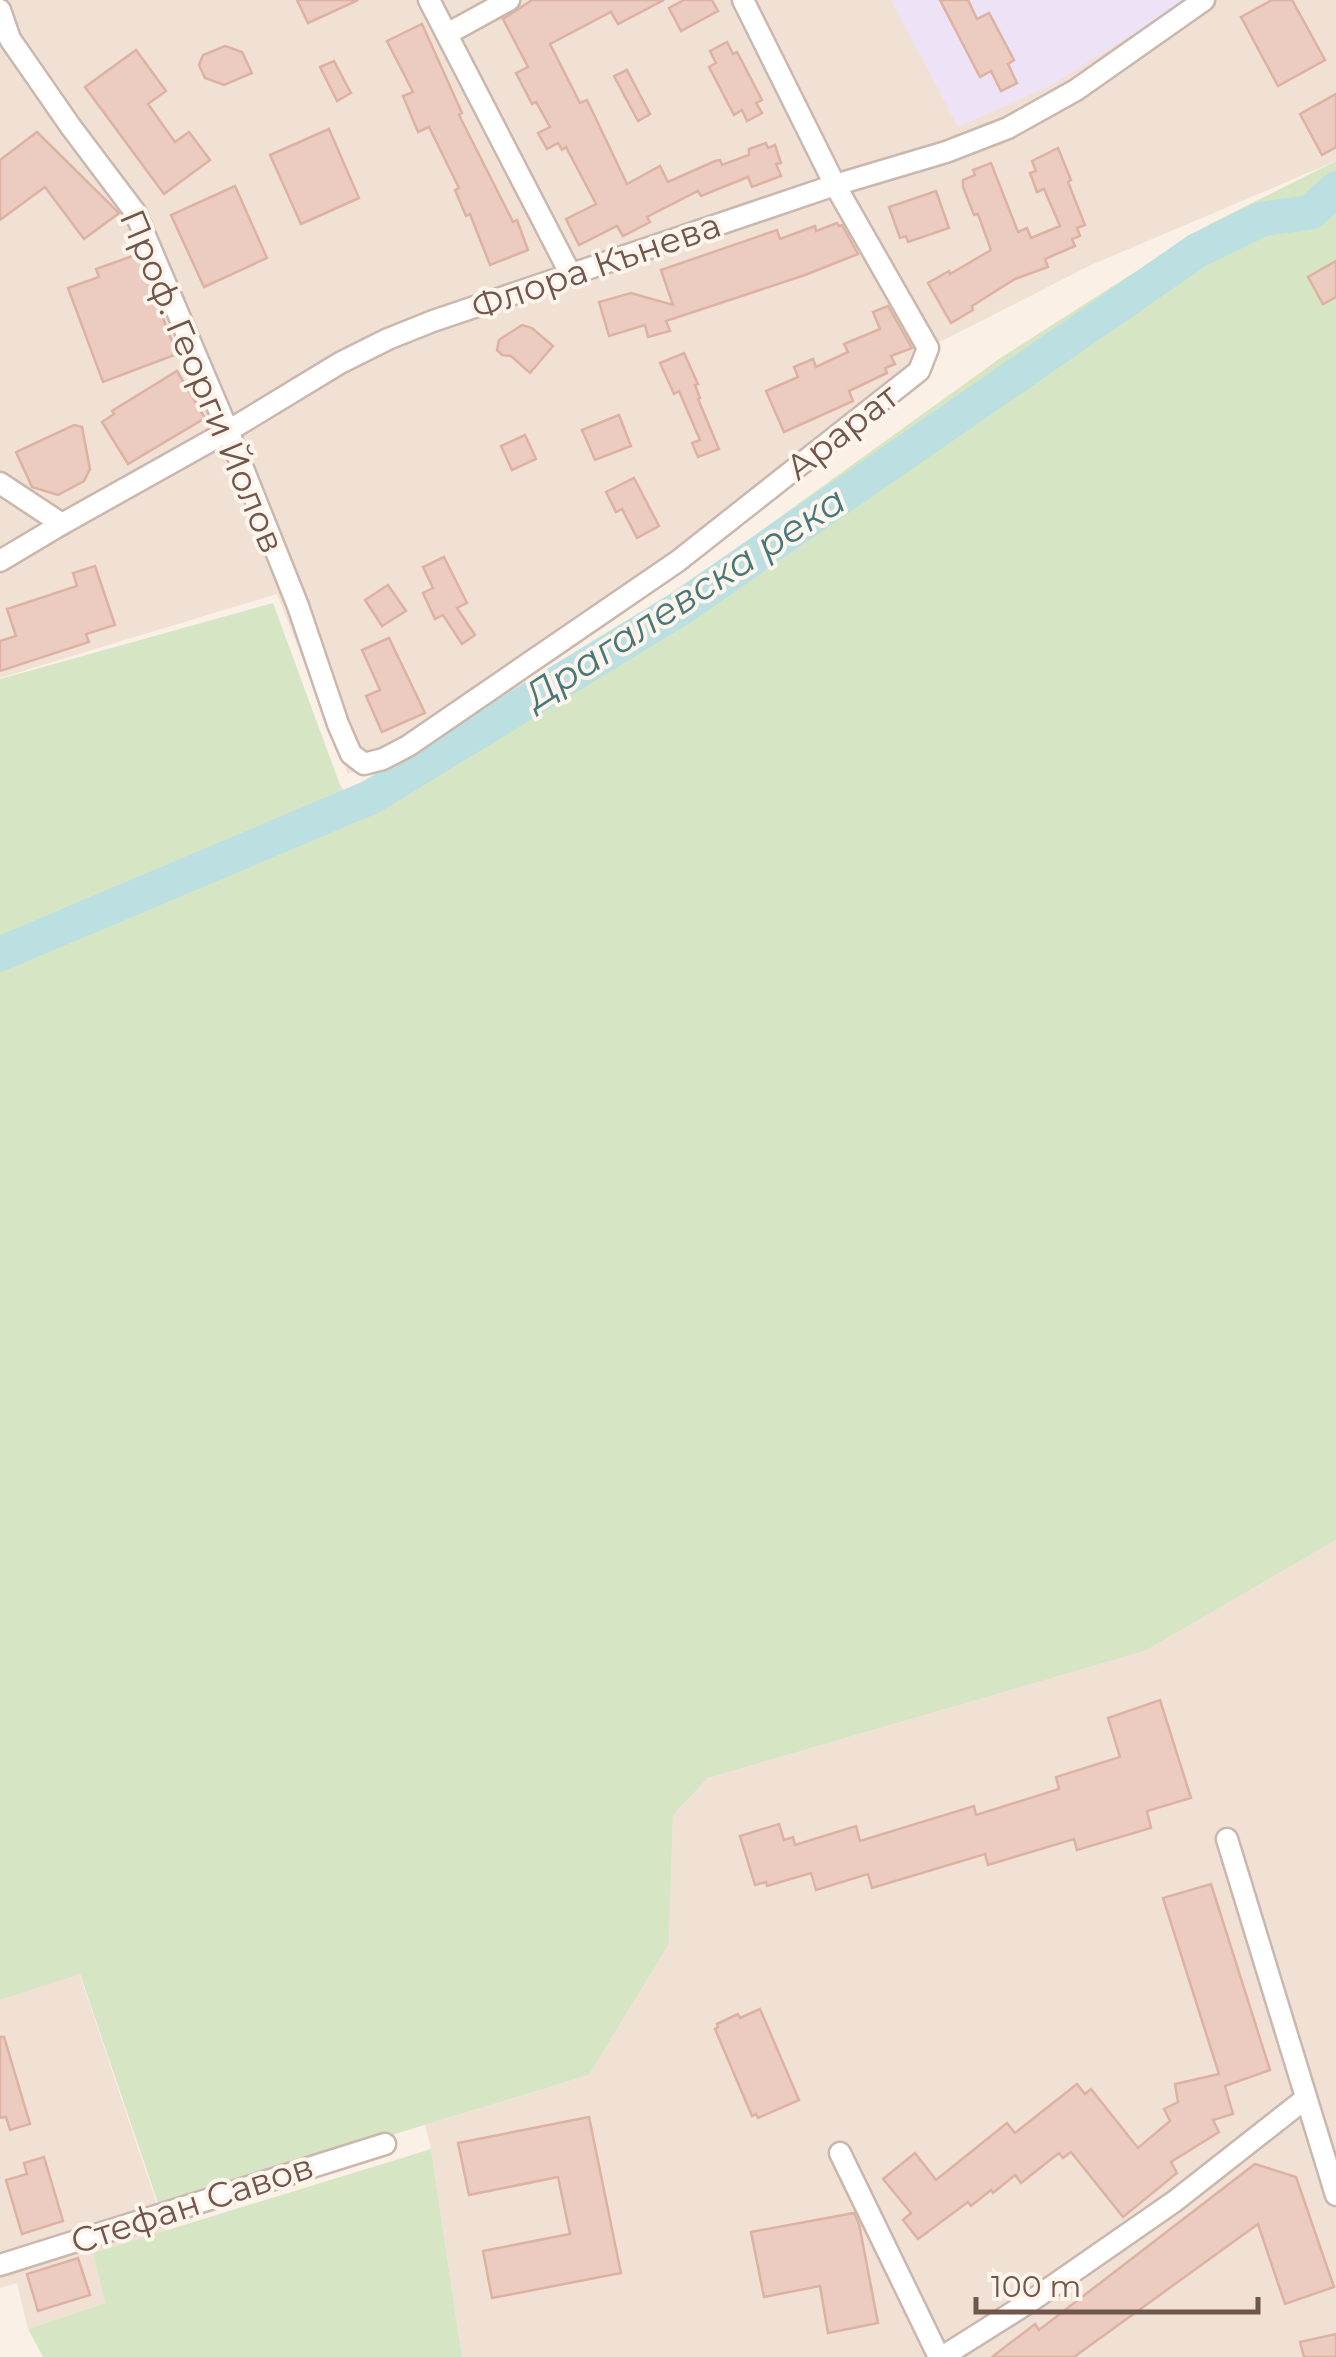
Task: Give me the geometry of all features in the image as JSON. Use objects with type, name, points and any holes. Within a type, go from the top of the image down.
[{"type":"street","points":[[429,0],[571,275]]},
{"type":"street","points":[[447,34],[509,0]]},
{"type":"street","name":"Арарат","points":[[298,606],[351,754],[364,764],[383,759],[408,746],[678,561],[919,371],[928,348],[835,185],[743,0]]},
{"type":"street","name":"Флора Кънева","points":[[0,561],[388,338],[1008,128],[1076,90],[1204,0]]},
{"type":"street","name":"Проф. Георги Йолов","points":[[0,10],[10,39],[135,212],[298,606]]},
{"type":"street","points":[[0,483],[62,524]]},
{"type":"street","points":[[1227,1839],[1336,2195]]},
{"type":"street","points":[[840,2153],[940,2357],[1031,2302],[1175,2201],[1305,2098]]},
{"type":"street","name":"Стефан Савов","points":[[0,2265],[384,2144]]},
{"type":"shaded area","points":[[0,0],[1336,0],[1336,161],[1091,265],[928,348],[919,371],[678,561],[383,759],[348,774],[277,594],[0,678]]},
{"type":"shaded area","points":[[891,0],[1186,0],[1052,85],[958,127]]},
{"type":"shaded area","points":[[1336,1540],[1336,2357],[462,2357],[425,2125],[589,2075],[669,1944],[673,1815],[708,1778],[1145,1651]]},
{"type":"shaded area","points":[[79,1973],[166,2231],[93,2253],[105,2303],[28,2329],[17,2283],[0,2288],[0,2000]]},
{"type":"green space","points":[[1336,161],[1336,1540],[1145,1651],[708,1778],[673,1815],[669,1944],[589,2075],[159,2206],[80,1974],[0,2000],[0,679],[273,603],[340,785],[364,817],[999,359],[1210,224]]},
{"type":"green space","points":[[431,2149],[462,2357],[43,2357],[28,2329],[105,2303],[93,2253]]},
{"type":"building","points":[[297,0],[358,0],[308,23]]},
{"type":"building","points":[[532,0],[664,0],[618,24],[611,12],[550,44],[580,103],[587,100],[627,184],[660,166],[668,182],[715,161],[720,160],[722,165],[749,155],[749,149],[766,143],[768,148],[775,145],[781,176],[752,187],[748,177],[701,196],[698,191],[647,217],[650,222],[623,236],[617,226],[579,245],[566,219],[596,204],[566,147],[562,150],[558,143],[547,149],[538,133],[550,127],[516,73],[528,67],[503,19]]},
{"type":"building","points":[[684,0],[712,0],[718,11],[681,31],[669,8]]},
{"type":"building","points":[[940,0],[968,0],[977,19],[989,13],[1014,60],[1008,64],[1017,83],[1001,91],[991,71],[980,77]]},
{"type":"building","points":[[1272,0],[1292,0],[1325,60],[1278,86],[1241,17]]},
{"type":"building","points":[[422,24],[462,113],[459,115],[513,222],[517,220],[528,250],[490,265],[429,127],[418,132],[403,96],[413,92],[387,41]]},
{"type":"building","points":[[727,42],[733,54],[737,52],[762,100],[756,103],[762,113],[747,121],[742,110],[734,115],[709,67],[716,63],[710,51]]},
{"type":"building","points":[[225,46],[242,52],[252,73],[224,85],[205,78],[199,65],[203,55]]},
{"type":"building","points":[[136,50],[166,91],[148,104],[175,142],[189,132],[210,160],[164,194],[85,87]]},
{"type":"building","points":[[334,61],[351,93],[337,101],[320,67]]},
{"type":"building","points":[[627,70],[650,114],[638,121],[614,76]]},
{"type":"building","points":[[1336,94],[1336,147],[1322,155],[1300,114]]},
{"type":"building","points":[[329,129],[359,198],[301,224],[270,155]]},
{"type":"building","points":[[37,132],[119,213],[84,239],[45,187],[0,220],[0,160]]},
{"type":"building","points":[[1058,148],[1085,225],[1077,228],[1080,236],[1072,239],[1075,246],[1045,259],[1048,267],[1015,279],[951,323],[928,283],[991,250],[963,180],[975,175],[973,170],[991,163],[1018,232],[1027,228],[1031,238],[1060,226],[1044,189],[1037,192],[1030,173],[1036,171],[1032,161]]},
{"type":"building","points":[[235,186],[267,258],[204,287],[171,215]]},
{"type":"building","points":[[936,191],[949,228],[908,242],[906,236],[900,238],[889,207]]},
{"type":"building","points":[[837,223],[842,225],[858,254],[666,321],[670,331],[648,337],[645,325],[609,336],[599,302],[631,293],[673,305],[661,270],[777,230],[780,239],[815,226],[816,231]]},
{"type":"building","points":[[138,254],[177,354],[103,382],[68,288],[99,277],[96,269]]},
{"type":"building","points":[[1336,261],[1336,297],[1323,304],[1308,277]]},
{"type":"building","points":[[888,306],[912,348],[891,356],[895,364],[885,368],[887,373],[849,391],[853,401],[784,432],[766,391],[798,377],[794,367],[813,359],[816,367],[848,352],[844,344],[880,329],[873,312]]},
{"type":"building","points":[[522,325],[532,328],[553,346],[530,373],[511,356],[497,350],[499,340]]},
{"type":"building","points":[[684,353],[719,449],[698,457],[692,443],[700,440],[679,391],[674,394],[660,363]]},
{"type":"building","points":[[177,371],[205,418],[128,464],[102,422],[114,414],[112,411]]},
{"type":"building","points":[[619,415],[631,446],[595,460],[582,430]]},
{"type":"building","points":[[74,425],[82,427],[90,469],[84,481],[58,495],[32,487],[16,452]]},
{"type":"building","points":[[525,435],[536,459],[512,470],[501,446]]},
{"type":"building","points":[[634,478],[659,526],[637,538],[622,509],[616,512],[606,492]]},
{"type":"building","points":[[444,557],[467,603],[457,608],[475,635],[462,644],[443,615],[435,619],[423,593],[433,588],[423,567]]},
{"type":"building","points":[[95,566],[115,625],[86,634],[89,642],[0,671],[0,641],[16,636],[7,609],[77,586],[73,573]]},
{"type":"building","points":[[388,585],[406,611],[382,626],[365,600]]},
{"type":"building","points":[[389,638],[425,713],[382,732],[366,696],[380,690],[362,650]]},
{"type":"building","points":[[1160,1700],[1191,1798],[1147,1811],[1151,1828],[1077,1850],[1074,1839],[988,1865],[985,1854],[872,1888],[868,1874],[816,1890],[811,1873],[767,1886],[766,1882],[755,1885],[740,1836],[779,1824],[784,1840],[793,1837],[795,1845],[856,1826],[860,1841],[974,1806],[976,1815],[1059,1789],[1056,1777],[1120,1757],[1108,1718]]},
{"type":"building","points":[[1211,1884],[1270,2070],[1225,2086],[1233,2114],[1213,2120],[1219,2132],[1171,2162],[1177,2173],[1123,2217],[1071,2152],[1063,2158],[1059,2153],[1021,2183],[1015,2175],[971,2206],[968,2202],[918,2239],[903,2220],[911,2213],[883,2179],[915,2153],[936,2180],[1007,2123],[1015,2133],[1077,2084],[1085,2094],[1091,2089],[1138,2148],[1170,2121],[1164,2109],[1178,2102],[1175,2084],[1219,2074],[1163,1898]]},
{"type":"building","points":[[760,2009],[799,2100],[758,2118],[756,2114],[752,2116],[715,2029],[717,2024],[738,2014],[740,2018]]},
{"type":"building","points":[[0,2037],[4,2037],[30,2124],[10,2130],[6,2117],[0,2118]]},
{"type":"building","points":[[589,2117],[621,2273],[492,2298],[483,2251],[570,2234],[558,2177],[469,2195],[458,2143]]},
{"type":"building","points":[[44,2157],[63,2221],[22,2234],[6,2180],[27,2174],[24,2163]]},
{"type":"building","points":[[1255,2164],[1296,2177],[1334,2287],[1285,2304],[1258,2224],[1074,2357],[992,2357],[1035,2324],[1039,2330]]},
{"type":"building","points":[[854,2213],[878,2323],[828,2333],[820,2286],[764,2297],[751,2232]]},
{"type":"building","points":[[78,2258],[90,2295],[38,2311],[27,2274]]},
{"type":"building","points":[[1336,2334],[1336,2357],[1304,2357],[1300,2342]]},
{"type":"waterway","name":"Драгалевска река","points":[[0,954],[371,797],[679,609],[1198,250],[1262,219],[1311,212],[1336,189]]}]
